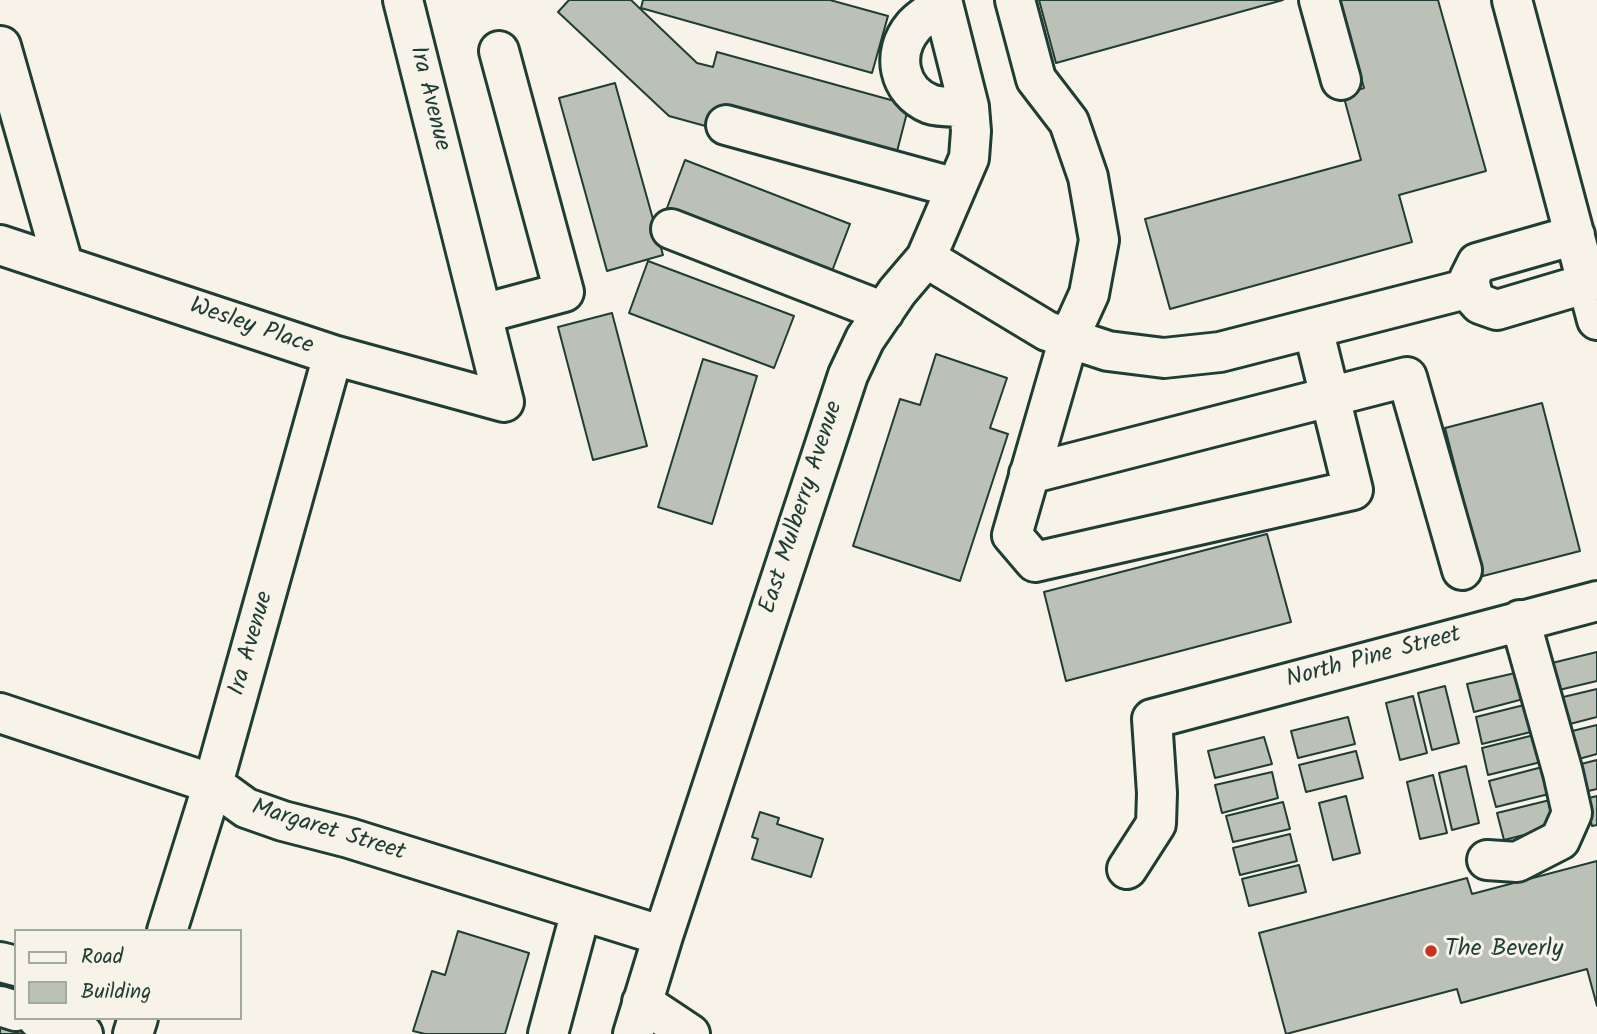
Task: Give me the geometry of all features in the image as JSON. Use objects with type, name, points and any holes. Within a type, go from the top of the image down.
[{"type":"street","name":"Ira Avenue","points":[[403,0],[504,402]]},
{"type":"street","points":[[1015,0],[1036,79],[1069,122],[1084,166],[1099,240],[1089,294],[1069,338],[1012,535],[1035,562],[1353,490],[1313,328]]},
{"type":"street","points":[[1319,0],[1341,80]]},
{"type":"street","points":[[1512,0],[1597,320]]},
{"type":"street","points":[[943,2],[913,27],[898,53],[902,76],[915,96],[933,105],[969,107]]},
{"type":"street","name":"East Mulberry Avenue","points":[[638,1018],[834,411],[866,339],[926,258],[969,158],[969,107],[943,2]]},
{"type":"street","points":[[0,45],[63,264]]},
{"type":"street","points":[[482,314],[564,292],[499,51]]},
{"type":"street","points":[[726,125],[956,188]]},
{"type":"street","points":[[671,229],[884,312]]},
{"type":"street","points":[[1575,235],[1477,263],[1469,279],[1470,288],[1480,303],[1497,310],[1588,283]]},
{"type":"street","name":"Wesley Place","points":[[0,245],[333,355],[504,402]]},
{"type":"street","points":[[926,258],[1047,331],[1108,351],[1164,358],[1220,352],[1470,288]]},
{"type":"street","name":"Ira Avenue","points":[[168,929],[213,784],[333,355]]},
{"type":"street","points":[[1029,474],[1407,377],[1462,570]]},
{"type":"street","name":"North Pine Street","points":[[1127,869],[1156,824],[1157,793],[1152,719],[1597,601]]},
{"type":"street","points":[[1487,860],[1517,862],[1560,841],[1572,813],[1520,620]]},
{"type":"street","name":"Margaret Street","points":[[0,713],[213,784],[246,808],[283,821],[349,838],[663,936]]},
{"type":"street","points":[[548,1034],[581,911]]},
{"type":"street","points":[[638,1018],[690,1034]]},
{"type":"street","points":[[42,1020],[76,1033]]},
{"type":"building","points":[[569,0],[631,0],[697,63],[713,67],[717,52],[909,105],[895,159],[714,109],[709,127],[669,116],[558,12]]},
{"type":"building","points":[[643,0],[830,0],[888,16],[872,73],[641,8]]},
{"type":"building","points":[[1039,0],[1283,0],[1056,63]]},
{"type":"building","points":[[1340,0],[1438,0],[1486,171],[1399,195],[1412,242],[1170,309],[1145,219],[1361,160],[1343,94],[1364,88]]},
{"type":"building","points":[[615,83],[663,255],[607,271],[559,98]]},
{"type":"building","points":[[685,160],[850,224],[829,279],[664,216]]},
{"type":"building","points":[[648,261],[794,316],[774,368],[629,313]]},
{"type":"building","points":[[612,313],[647,446],[593,460],[558,327]]},
{"type":"building","points":[[936,354],[1007,378],[990,428],[1008,434],[960,581],[853,546],[900,399],[920,405]]},
{"type":"building","points":[[703,359],[757,376],[712,524],[658,507]]},
{"type":"building","points":[[1542,403],[1580,551],[1483,576],[1445,428]]},
{"type":"building","points":[[1267,534],[1291,622],[1066,681],[1044,592]]},
{"type":"building","points":[[1597,652],[1597,681],[1559,690],[1552,663]]},
{"type":"building","points":[[1524,671],[1531,697],[1474,712],[1467,684]]},
{"type":"building","points":[[1445,686],[1459,743],[1432,750],[1418,693]]},
{"type":"building","points":[[1597,689],[1597,717],[1566,725],[1559,698]]},
{"type":"building","points":[[1413,696],[1427,753],[1400,760],[1386,703]]},
{"type":"building","points":[[1532,703],[1539,730],[1482,744],[1476,717]]},
{"type":"building","points":[[1348,717],[1355,744],[1298,758],[1291,731]]},
{"type":"building","points":[[1597,725],[1597,754],[1575,760],[1568,732]]},
{"type":"building","points":[[1538,734],[1545,761],[1488,775],[1482,748]]},
{"type":"building","points":[[1264,737],[1272,764],[1215,778],[1208,751]]},
{"type":"building","points":[[1356,751],[1363,778],[1306,792],[1299,765]]},
{"type":"building","points":[[1597,760],[1597,789],[1584,792],[1577,765]]},
{"type":"building","points":[[1466,766],[1479,823],[1452,830],[1439,773]]},
{"type":"building","points":[[1546,766],[1553,793],[1496,807],[1489,781]]},
{"type":"building","points":[[1272,772],[1278,798],[1222,813],[1215,785]]},
{"type":"building","points":[[1433,775],[1447,833],[1420,839],[1407,782]]},
{"type":"building","points":[[1346,796],[1360,853],[1333,860],[1319,803]]},
{"type":"building","points":[[1597,796],[1597,825],[1592,826],[1585,799]]},
{"type":"building","points":[[1554,799],[1560,826],[1504,840],[1497,813]]},
{"type":"building","points":[[1283,802],[1290,829],[1233,842],[1226,816]]},
{"type":"building","points":[[760,812],[779,818],[777,824],[823,839],[811,877],[752,859],[758,839],[752,837]]},
{"type":"building","points":[[1290,834],[1297,861],[1240,875],[1233,848]]},
{"type":"building","name":"The Beverly","points":[[1597,861],[1597,1006],[1587,969],[1461,1003],[1457,989],[1286,1034],[1259,933],[1467,878],[1472,894]]},
{"type":"building","points":[[1299,865],[1306,892],[1249,906],[1242,879]]},
{"type":"building","points":[[458,931],[529,953],[505,1034],[425,1034],[413,1031],[432,971],[445,975]]},
{"type":"building","points":[[0,1017],[42,1034],[0,1034]]},
{"type":"place","name":"The Beverly","points":[[1431,951]]}]
